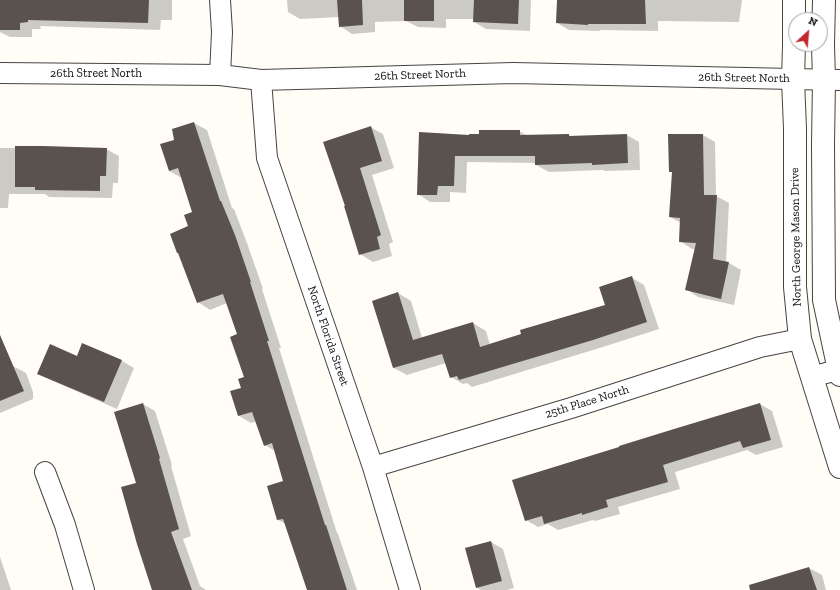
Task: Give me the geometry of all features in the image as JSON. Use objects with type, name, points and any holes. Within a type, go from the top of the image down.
[{"type":"street","points":[[220,0],[222,32],[220,74]]},
{"type":"street","name":"North George Mason Drive","points":[[794,0],[793,80],[795,129],[795,287],[800,339],[840,467]]},
{"type":"street","points":[[812,377],[839,371],[824,300],[823,144],[832,80],[823,45],[824,0]]},
{"type":"street","name":"26th Street North","points":[[0,73],[220,74],[261,80],[513,73],[832,80]]},
{"type":"street","name":"North Florida Street","points":[[261,80],[267,158],[373,467],[410,590]]},
{"type":"street","name":"25th Place North","points":[[373,467],[571,408],[760,346],[800,339]]},
{"type":"street","points":[[45,472],[65,525],[84,590]]},
{"type":"street","points":[[404,570],[421,590]]},
{"type":"building","points":[[0,0],[149,0],[148,23],[28,20],[28,22],[20,23],[20,30],[0,30]]},
{"type":"building","points":[[337,0],[362,0],[363,25],[339,27]]},
{"type":"building","points":[[404,0],[434,0],[434,21],[404,21]]},
{"type":"building","points":[[474,0],[519,0],[518,24],[473,22]]},
{"type":"building","points":[[557,0],[645,0],[646,24],[588,25],[556,23]]},
{"type":"building","points":[[194,122],[220,201],[235,235],[251,282],[269,341],[267,341],[347,590],[307,590],[283,519],[277,520],[267,486],[283,481],[272,443],[264,446],[252,412],[238,416],[230,391],[241,388],[238,379],[244,377],[230,337],[237,334],[223,294],[197,303],[170,234],[188,226],[184,215],[192,212],[178,168],[169,171],[160,144],[174,140],[172,129]]},
{"type":"building","points":[[371,126],[382,161],[360,168],[381,235],[377,237],[380,249],[359,255],[345,206],[323,142]]},
{"type":"building","points":[[479,130],[520,130],[520,135],[569,134],[569,136],[627,134],[628,163],[592,165],[592,163],[535,165],[535,156],[455,156],[454,186],[438,186],[437,195],[417,195],[419,132],[469,135],[479,134]]},
{"type":"building","points":[[668,134],[703,134],[704,195],[717,195],[713,259],[729,262],[721,299],[685,290],[696,243],[679,242],[680,218],[669,217],[672,172],[669,172]]},
{"type":"building","points":[[15,146],[107,148],[106,176],[100,176],[100,191],[35,190],[35,187],[15,187]]},
{"type":"building","points":[[632,276],[647,322],[593,340],[459,380],[457,376],[450,378],[442,354],[393,368],[372,301],[398,292],[413,340],[473,322],[480,347],[521,334],[520,330],[605,305],[599,287]]},
{"type":"building","points":[[0,335],[24,391],[0,401]]},
{"type":"building","points":[[82,343],[122,360],[104,402],[37,374],[50,344],[77,356]]},
{"type":"building","points":[[143,403],[160,458],[159,459],[179,529],[171,532],[192,590],[152,590],[121,487],[136,483],[114,412]]},
{"type":"building","points":[[760,403],[771,440],[743,448],[740,441],[663,465],[668,482],[606,500],[608,507],[544,524],[542,516],[525,521],[512,480]]},
{"type":"building","points":[[491,541],[502,581],[476,588],[465,548]]},
{"type":"building","points":[[809,567],[817,590],[750,590],[749,585]]}]
